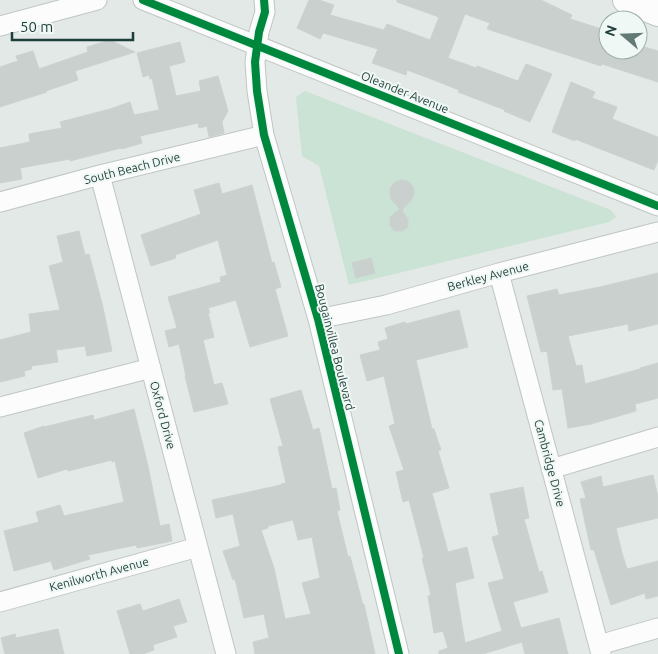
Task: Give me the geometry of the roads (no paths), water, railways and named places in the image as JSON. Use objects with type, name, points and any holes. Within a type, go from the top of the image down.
[{"type":"main road","points":[[626,0],[658,13]]},
{"type":"street","points":[[0,26],[97,0]]},
{"type":"street","name":"Oleander Avenue","points":[[143,0],[658,206]]},
{"type":"street","name":"Bougainvillea Boulevard","points":[[269,4],[259,32],[255,62],[257,91],[264,135],[318,319],[399,654]]},
{"type":"street","name":"South Beach Drive","points":[[0,202],[100,175],[264,135]]},
{"type":"street","name":"Oxford Drive","points":[[100,175],[226,654]]},
{"type":"street","name":"Berkley Avenue","points":[[318,319],[386,305],[499,273],[658,232]]},
{"type":"street","name":"Cambridge Drive","points":[[499,273],[600,649]]},
{"type":"street","points":[[0,407],[151,368]]},
{"type":"street","points":[[551,469],[658,437]]},
{"type":"street","name":"Kenilworth Avenue","points":[[0,602],[198,547]]},
{"type":"street","points":[[600,649],[658,628]]}]
